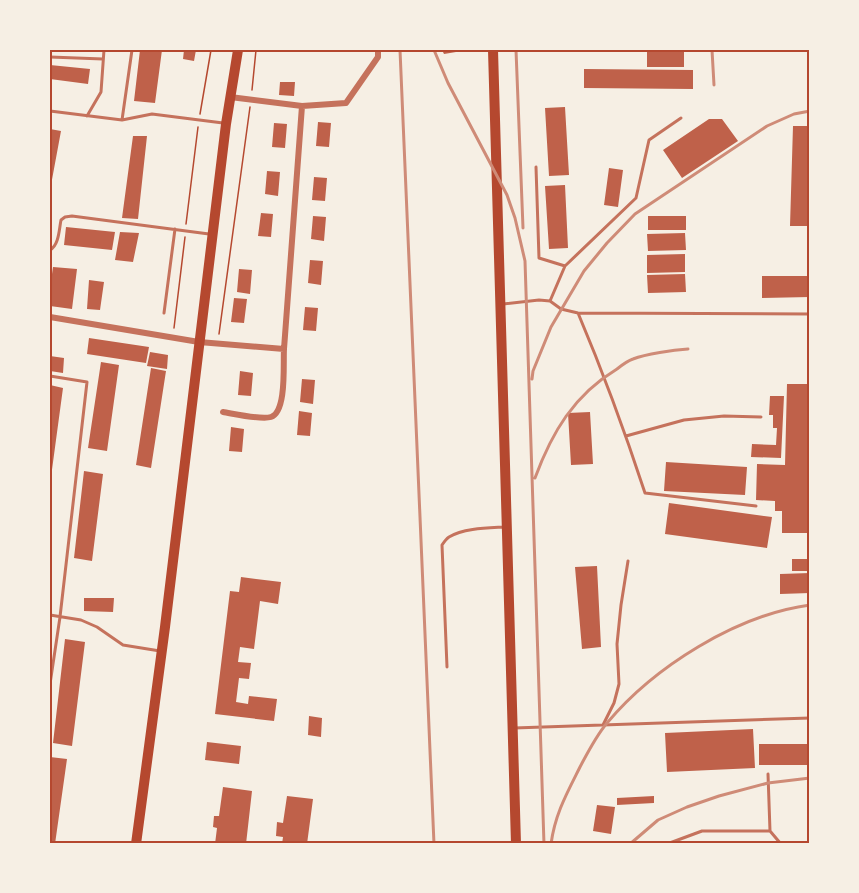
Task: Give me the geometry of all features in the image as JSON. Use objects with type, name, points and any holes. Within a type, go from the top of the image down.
[{"type":"main road","points":[[136,843],[162,651],[226,124],[238,50]]},
{"type":"main road","points":[[493,50],[516,843]]},
{"type":"street","points":[[230,97],[302,106],[346,103],[378,57],[378,50]]},
{"type":"street","points":[[223,412],[267,418],[275,416],[280,410],[302,106]]},
{"type":"street","points":[[50,317],[199,342],[284,349]]},
{"type":"lane","points":[[87,116],[101,92],[104,50]]},
{"type":"lane","points":[[122,120],[132,50]]},
{"type":"lane","points":[[50,57],[104,59]]},
{"type":"lane","points":[[50,111],[122,120],[152,114],[226,124]]},
{"type":"lane","points":[[550,301],[566,266],[636,198],[649,140],[681,118]]},
{"type":"lane","points":[[536,167],[539,258],[566,266]]},
{"type":"lane","points":[[50,250],[56,243],[61,220],[72,216],[212,234]]},
{"type":"lane","points":[[164,313],[175,229]]},
{"type":"lane","points":[[501,304],[550,301],[561,309],[578,313],[810,314]]},
{"type":"lane","points":[[578,313],[604,376],[645,493],[756,506]]},
{"type":"lane","points":[[50,376],[87,382],[50,684]]},
{"type":"lane","points":[[626,436],[684,420],[761,417]]},
{"type":"lane","points":[[447,667],[442,544],[449,537],[464,532],[507,527]]},
{"type":"lane","points":[[603,725],[614,703],[618,684],[617,644],[628,561]]},
{"type":"lane","points":[[50,615],[81,620],[97,627],[123,645],[162,651]]},
{"type":"lane","points":[[512,728],[810,718]]},
{"type":"lane","points":[[768,774],[770,831],[781,843]]},
{"type":"lane","points":[[667,843],[702,831],[770,831]]},
{"type":"path","points":[[173,338],[199,120],[211,50]]},
{"type":"path","points":[[218,344],[256,50]]},
{"type":"building","points":[[140,50],[162,50],[155,103],[134,101]]},
{"type":"building","points":[[184,50],[196,50],[194,61],[183,59]]},
{"type":"building","points":[[442,50],[459,50],[444,54]]},
{"type":"building","points":[[647,51],[684,51],[684,67],[647,67]]},
{"type":"building","points":[[50,65],[90,69],[88,84],[50,79]]},
{"type":"building","points":[[584,69],[693,70],[693,89],[584,88]]},
{"type":"building","points":[[280,82],[295,82],[294,96],[279,95]]},
{"type":"building","points":[[565,107],[569,175],[549,176],[545,108]]},
{"type":"building","points":[[709,119],[722,119],[738,141],[682,178],[663,150]]},
{"type":"building","points":[[318,122],[331,123],[329,147],[316,146]]},
{"type":"building","points":[[274,123],[287,124],[285,148],[272,147]]},
{"type":"building","points":[[793,126],[810,126],[809,226],[790,226]]},
{"type":"building","points":[[50,129],[61,131],[51,185],[50,185]]},
{"type":"building","points":[[133,136],[147,136],[138,219],[122,218]]},
{"type":"building","points":[[609,168],[623,170],[618,207],[604,205]]},
{"type":"building","points":[[267,171],[280,172],[278,196],[265,194]]},
{"type":"building","points":[[314,177],[327,178],[325,201],[312,200]]},
{"type":"building","points":[[565,185],[568,248],[549,249],[545,186]]},
{"type":"building","points":[[261,213],[273,214],[271,237],[258,236]]},
{"type":"building","points":[[313,216],[326,217],[324,241],[311,239]]},
{"type":"building","points":[[648,216],[686,216],[686,230],[648,230]]},
{"type":"building","points":[[66,227],[115,232],[112,250],[64,245]]},
{"type":"building","points":[[120,232],[139,233],[133,262],[115,260]]},
{"type":"building","points":[[685,233],[686,250],[648,251],[647,234]]},
{"type":"building","points":[[685,254],[685,272],[647,273],[647,255]]},
{"type":"building","points":[[310,260],[323,261],[321,285],[308,283]]},
{"type":"building","points":[[53,267],[77,269],[72,309],[50,306]]},
{"type":"building","points":[[239,269],[252,270],[250,294],[237,292]]},
{"type":"building","points":[[685,274],[686,292],[648,293],[647,275]]},
{"type":"building","points":[[762,276],[810,276],[810,297],[762,298]]},
{"type":"building","points":[[89,280],[104,282],[100,310],[87,309]]},
{"type":"building","points":[[234,298],[247,299],[244,323],[231,322]]},
{"type":"building","points":[[305,307],[318,308],[316,331],[303,330]]},
{"type":"building","points":[[89,338],[149,347],[146,363],[87,354]]},
{"type":"building","points":[[150,352],[168,355],[167,369],[147,366]]},
{"type":"building","points":[[50,356],[64,358],[63,373],[50,371]]},
{"type":"building","points":[[101,362],[119,365],[107,451],[88,448]]},
{"type":"building","points":[[151,368],[166,371],[151,468],[136,465]]},
{"type":"building","points":[[240,371],[253,373],[251,396],[238,395]]},
{"type":"building","points":[[302,379],[315,380],[313,404],[300,402]]},
{"type":"building","points":[[787,384],[810,384],[810,533],[782,533],[782,511],[775,511],[775,501],[756,500],[757,464],[785,465]]},
{"type":"building","points":[[50,385],[63,388],[51,477],[50,476]]},
{"type":"building","points":[[770,396],[784,396],[781,458],[751,457],[752,444],[776,445],[777,428],[773,428],[773,415],[769,415]]},
{"type":"building","points":[[299,411],[312,413],[310,436],[297,435]]},
{"type":"building","points":[[590,412],[593,464],[571,465],[568,413]]},
{"type":"building","points":[[231,427],[244,429],[242,452],[229,451]]},
{"type":"building","points":[[666,462],[747,467],[745,495],[664,491]]},
{"type":"building","points":[[84,471],[103,474],[92,561],[74,558]]},
{"type":"building","points":[[669,503],[772,517],[767,548],[665,534]]},
{"type":"building","points":[[792,559],[810,559],[810,571],[792,571]]},
{"type":"building","points":[[597,566],[601,647],[582,649],[575,567]]},
{"type":"building","points":[[810,573],[810,593],[780,594],[780,574]]},
{"type":"building","points":[[241,577],[281,582],[278,604],[260,601],[254,649],[240,647],[238,662],[251,663],[249,679],[239,678],[236,702],[248,704],[249,696],[277,699],[274,721],[215,714],[230,591],[239,592]]},
{"type":"building","points":[[84,598],[114,598],[113,612],[84,611]]},
{"type":"building","points":[[65,639],[85,642],[72,746],[53,743]]},
{"type":"building","points":[[309,716],[322,718],[321,737],[308,735]]},
{"type":"building","points":[[753,729],[755,768],[667,772],[665,733]]},
{"type":"building","points":[[207,742],[241,746],[239,764],[205,760]]},
{"type":"building","points":[[759,744],[810,744],[810,765],[759,765]]},
{"type":"building","points":[[50,757],[67,759],[55,844],[50,844]]},
{"type":"building","points":[[223,787],[252,791],[246,844],[215,844],[217,828],[213,827],[214,816],[219,816]]},
{"type":"building","points":[[287,796],[313,799],[307,844],[282,844],[283,837],[276,836],[277,822],[283,823]]},
{"type":"building","points":[[654,796],[654,803],[617,805],[617,798]]},
{"type":"building","points":[[597,805],[615,807],[611,834],[593,831]]},
{"type":"railway","points":[[400,50],[434,844]]},
{"type":"railway","points":[[434,50],[448,83],[507,195],[525,261],[544,844]]},
{"type":"railway","points":[[516,50],[523,228]]},
{"type":"railway","points":[[712,50],[714,85]]},
{"type":"railway","points":[[532,379],[533,371],[551,327],[584,271],[635,214],[767,126],[794,114],[810,111]]},
{"type":"railway","points":[[535,478],[549,445],[566,416],[602,379],[638,357],[688,349]]},
{"type":"railway","points":[[551,844],[566,795],[592,744],[626,702],[672,664],[726,632],[754,620],[810,605]]},
{"type":"railway","points":[[630,844],[658,820],[687,807],[768,783],[810,778]]}]
